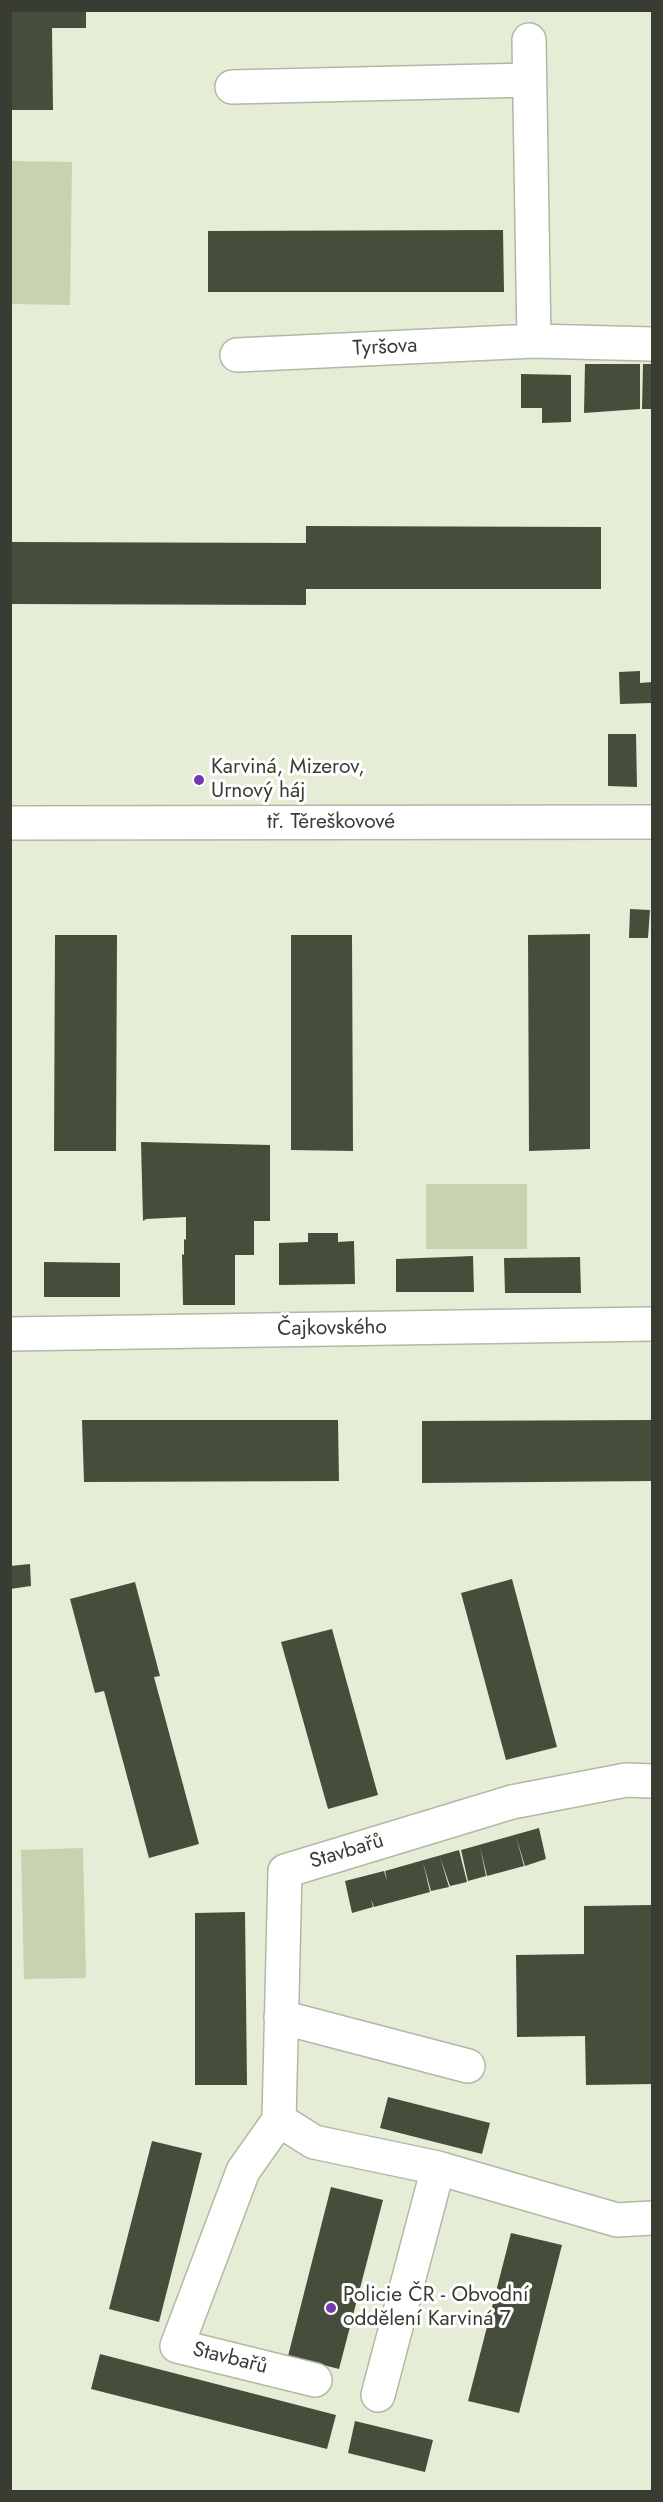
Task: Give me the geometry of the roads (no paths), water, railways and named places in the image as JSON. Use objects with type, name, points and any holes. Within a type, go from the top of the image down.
[{"type":"street","points":[[529,40],[534,341]]},
{"type":"street","points":[[232,87],[528,80]]},
{"type":"street","name":"Tyršova","points":[[237,355],[534,341],[652,344]]},
{"type":"street","name":"tř. Těreškovové","points":[[10,823],[652,822]]},
{"type":"street","name":"Čajkovského","points":[[10,1334],[652,1324]]},
{"type":"street","name":"Stavbařů","points":[[315,2380],[177,2346],[243,2171],[279,2120],[285,1871],[512,1802],[626,1780],[652,1780]]},
{"type":"street","points":[[281,2017],[468,2066]]},
{"type":"street","points":[[279,2120],[314,2142],[438,2168],[617,2220],[652,2218]]},
{"type":"street","points":[[378,2395],[438,2168]]},
{"type":"place","name":"Karviná, Mizerov, Urnový háj","points":[[199,780]]},
{"type":"place","name":"Policie ČR - Obvodní oddělení Karviná 7","points":[[331,2308]]}]
